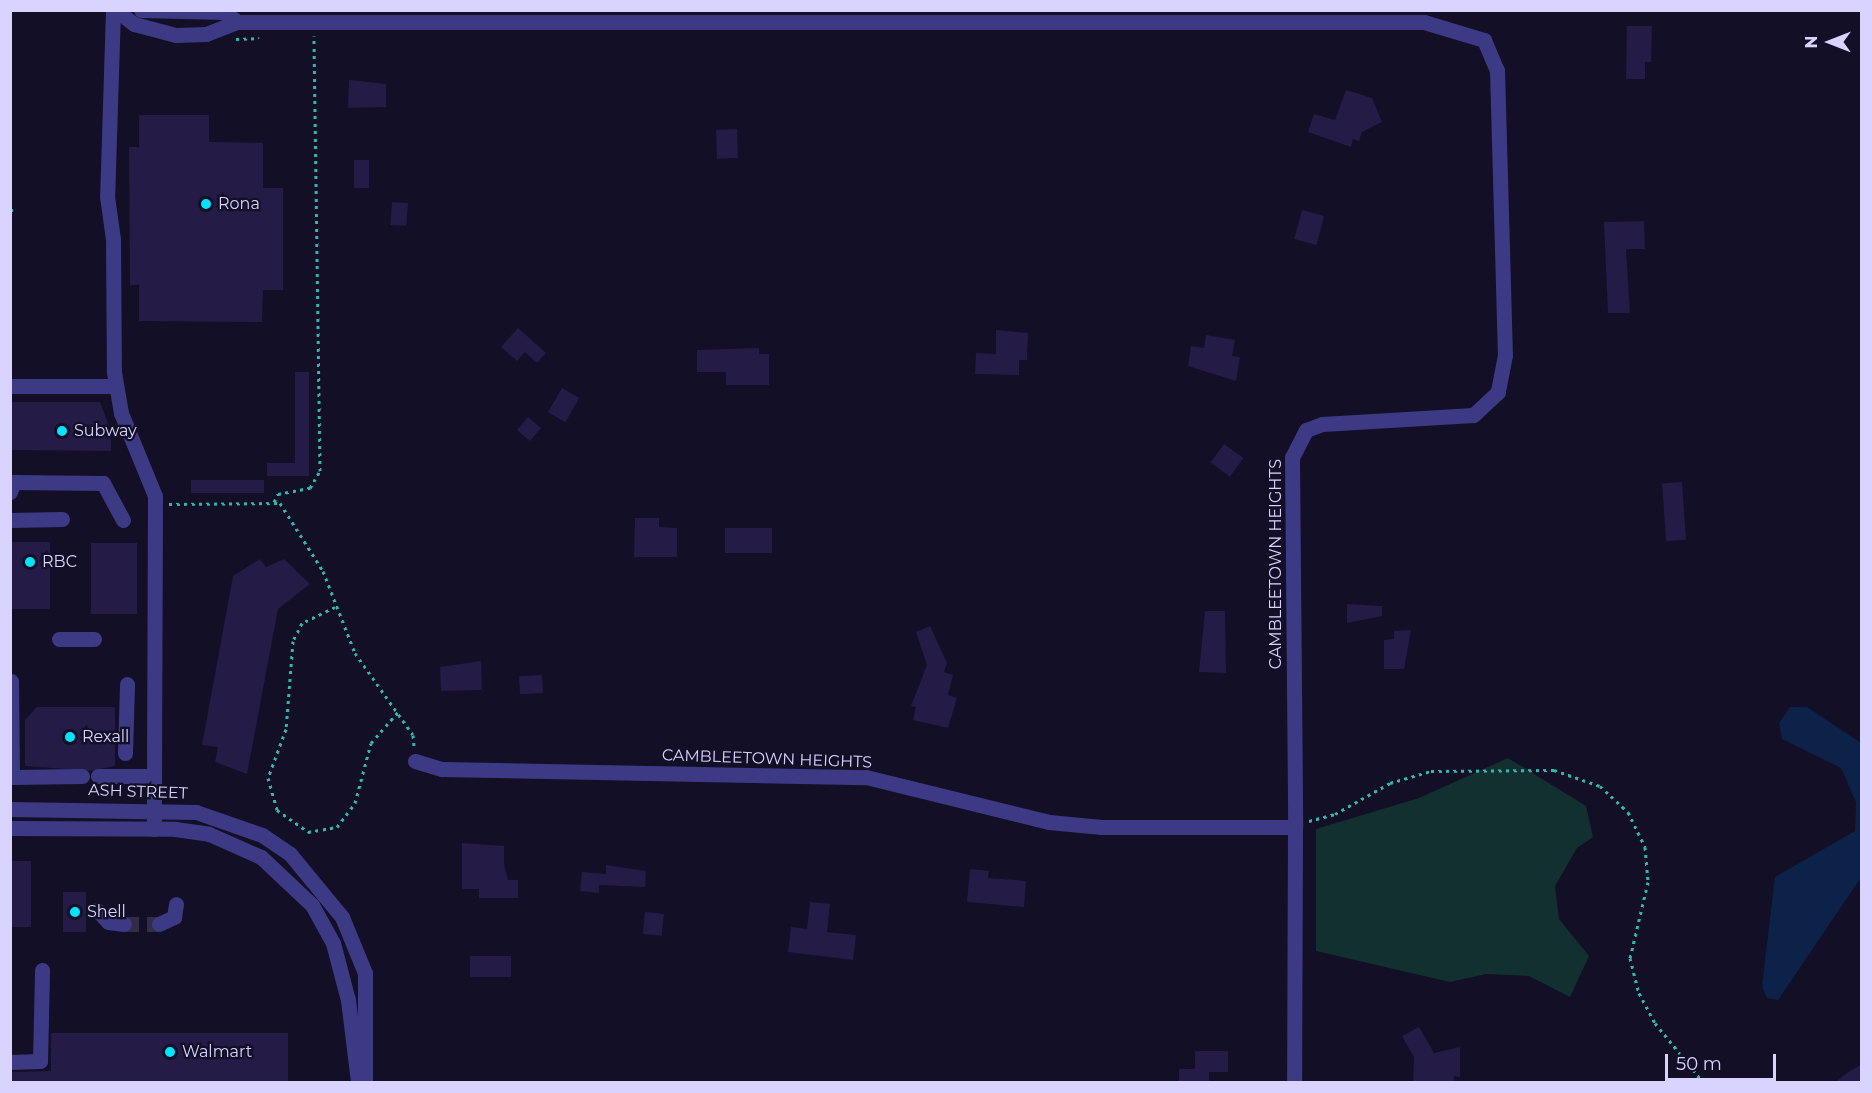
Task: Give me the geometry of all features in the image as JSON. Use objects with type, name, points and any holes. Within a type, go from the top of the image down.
[{"type":"street","points":[[115,10],[134,24],[176,35],[206,34],[238,22]]},
{"type":"street","points":[[115,10],[107,196],[115,386],[155,496],[154,829]]},
{"type":"street","points":[[141,10],[223,12],[238,22]]},
{"type":"street","name":"CAMBLEETOWN HEIGHTS","points":[[238,22],[1424,22],[1484,40],[1497,70],[1505,355],[1498,392],[1473,415],[1322,424],[1306,430],[1292,457],[1295,823],[1294,1083]]},
{"type":"street","points":[[10,386],[115,386]]},
{"type":"street","points":[[10,492],[14,482],[103,483],[123,520]]},
{"type":"street","points":[[10,520],[62,519]]},
{"type":"street","points":[[59,639],[94,639]]},
{"type":"street","points":[[11,681],[12,777],[154,776]]},
{"type":"street","points":[[125,753],[127,684]]},
{"type":"street","name":"CAMBLEETOWN HEIGHTS","points":[[415,761],[442,769],[866,777],[1048,822],[1295,823]]},
{"type":"street","name":"ASH STREET","points":[[10,809],[155,808],[195,812],[262,835],[290,854],[325,890],[365,973],[369,1016],[365,1083]]},
{"type":"street","points":[[10,828],[154,829],[209,834],[239,845],[261,857],[312,905],[333,943],[348,1000],[358,1083]]},
{"type":"street","points":[[159,924],[174,917],[176,904]]},
{"type":"street","points":[[97,910],[108,922],[124,924]]},
{"type":"street","points":[[10,1062],[40,1061],[42,970]]},
{"type":"path","points":[[274,502],[278,494],[310,488],[320,471],[317,39],[309,36]]},
{"type":"path","points":[[228,40],[265,38]]},
{"type":"path","points":[[168,504],[274,502],[285,510],[315,556],[362,665],[413,735],[415,761]]},
{"type":"path","points":[[336,607],[302,623],[293,641],[286,729],[268,778],[277,810],[308,832],[337,827],[355,803],[370,742],[398,712]]},
{"type":"path","points":[[1295,823],[1322,819],[1421,773],[1554,770],[1600,786],[1628,812],[1645,847],[1648,882],[1630,958],[1639,993],[1655,1023],[1703,1083]]},
{"type":"green space","points":[[1508,758],[1586,806],[1593,837],[1577,848],[1555,886],[1559,919],[1589,956],[1570,997],[1529,976],[1486,974],[1450,982],[1316,951],[1316,829],[1419,798]]},
{"type":"water","points":[[1790,707],[1807,707],[1861,743],[1862,876],[1778,1000],[1767,998],[1762,986],[1775,877],[1855,831],[1856,802],[1841,768],[1782,739],[1779,723]]},
{"type":"building","points":[[1627,26],[1652,26],[1651,62],[1645,62],[1645,79],[1626,79]]},
{"type":"building","points":[[349,80],[386,84],[386,107],[348,108]]},
{"type":"building","points":[[1346,90],[1372,98],[1382,122],[1362,132],[1359,141],[1353,139],[1351,147],[1308,132],[1314,114],[1335,120]]},
{"type":"building","name":"Rona","points":[[139,115],[209,115],[209,142],[263,143],[263,188],[283,188],[283,290],[263,290],[262,322],[139,321],[139,285],[130,285],[129,147],[139,147]]},
{"type":"building","points":[[737,129],[738,158],[717,159],[716,130]]},
{"type":"building","points":[[354,160],[369,160],[369,188],[354,188]]},
{"type":"building","points":[[392,202],[408,203],[406,226],[390,225]]},
{"type":"building","points":[[1302,210],[1324,216],[1316,245],[1294,239]]},
{"type":"building","points":[[1644,221],[1645,249],[1626,249],[1630,313],[1608,313],[1604,222]]},
{"type":"building","points":[[518,328],[546,353],[537,363],[525,352],[517,361],[501,347]]},
{"type":"building","points":[[996,330],[1028,333],[1027,360],[1019,360],[1019,375],[975,374],[976,353],[996,354]]},
{"type":"building","points":[[1206,335],[1235,340],[1232,356],[1240,357],[1236,381],[1188,366],[1191,346],[1204,348]]},
{"type":"building","points":[[759,348],[759,354],[769,354],[769,385],[726,385],[726,372],[697,372],[697,350]]},
{"type":"building","points":[[295,372],[309,372],[309,476],[267,476],[267,463],[295,463]]},
{"type":"building","points":[[562,388],[579,398],[565,422],[548,412]]},
{"type":"building","points":[[10,402],[100,402],[111,431],[111,451],[10,450]]},
{"type":"building","points":[[528,417],[541,428],[530,441],[517,430]]},
{"type":"building","points":[[1224,444],[1243,458],[1230,477],[1210,463]]},
{"type":"building","points":[[191,480],[264,480],[264,493],[191,493]]},
{"type":"building","points":[[1682,482],[1686,540],[1666,541],[1662,483]]},
{"type":"building","points":[[635,518],[659,518],[659,527],[677,528],[677,557],[634,557]]},
{"type":"building","points":[[725,528],[772,528],[772,553],[725,553]]},
{"type":"building","name":"RBC","points":[[10,542],[50,542],[50,609],[10,609]]},
{"type":"building","points":[[91,543],[137,543],[137,614],[91,614]]},
{"type":"building","points":[[260,559],[266,567],[284,559],[310,584],[278,609],[247,774],[215,762],[218,747],[202,745],[233,576]]},
{"type":"building","points":[[1347,604],[1382,606],[1382,616],[1347,623]]},
{"type":"building","points":[[1205,611],[1225,611],[1226,673],[1199,672]]},
{"type":"building","points":[[930,626],[947,663],[944,672],[953,675],[948,695],[957,698],[948,728],[913,720],[916,707],[911,706],[927,665],[916,632]]},
{"type":"building","points":[[1411,630],[1404,669],[1384,669],[1384,640],[1394,639],[1394,631]]},
{"type":"building","points":[[481,661],[482,690],[441,691],[440,667]]},
{"type":"building","points":[[542,675],[543,693],[520,694],[519,676]]},
{"type":"building","name":"Rexall","points":[[37,707],[115,707],[115,766],[90,771],[25,766],[25,720]]},
{"type":"building","points":[[462,843],[504,846],[504,865],[508,880],[518,880],[518,898],[479,898],[479,889],[462,889]]},
{"type":"building","points":[[12,861],[31,861],[31,927],[12,927]]},
{"type":"building","points":[[606,865],[646,871],[645,887],[599,885],[599,893],[580,891],[582,872],[606,874]]},
{"type":"building","points":[[970,869],[989,871],[988,878],[1026,881],[1024,907],[967,902]]},
{"type":"building","name":"Shell","points":[[63,892],[86,892],[86,932],[63,932]]},
{"type":"building","points":[[810,902],[830,904],[827,932],[856,935],[853,960],[788,952],[791,927],[807,929]]},
{"type":"building","points":[[645,912],[664,914],[662,936],[643,934]]},
{"type":"building","points":[[470,956],[511,956],[511,977],[470,977]]},
{"type":"building","points":[[1419,1027],[1434,1053],[1460,1047],[1460,1077],[1454,1076],[1454,1083],[1413,1083],[1414,1057],[1402,1036]]},
{"type":"building","name":"Walmart","points":[[51,1033],[288,1033],[288,1083],[10,1083],[10,1072],[51,1071]]},
{"type":"building","points":[[1195,1051],[1228,1051],[1228,1072],[1209,1072],[1209,1083],[1179,1083],[1179,1069],[1195,1069]]},
{"type":"building","points":[[1862,1064],[1862,1083],[1834,1083],[1850,1071]]},
{"type":"tunnel","points":[[124,924],[159,924]]},
{"type":"place","name":"Rona","points":[[206,204]]},
{"type":"place","name":"Subway","points":[[62,431]]},
{"type":"place","name":"RBC","points":[[30,562]]},
{"type":"place","name":"Rexall","points":[[70,737]]},
{"type":"place","name":"Shell","points":[[75,912]]},
{"type":"place","name":"Walmart","points":[[170,1052]]}]
